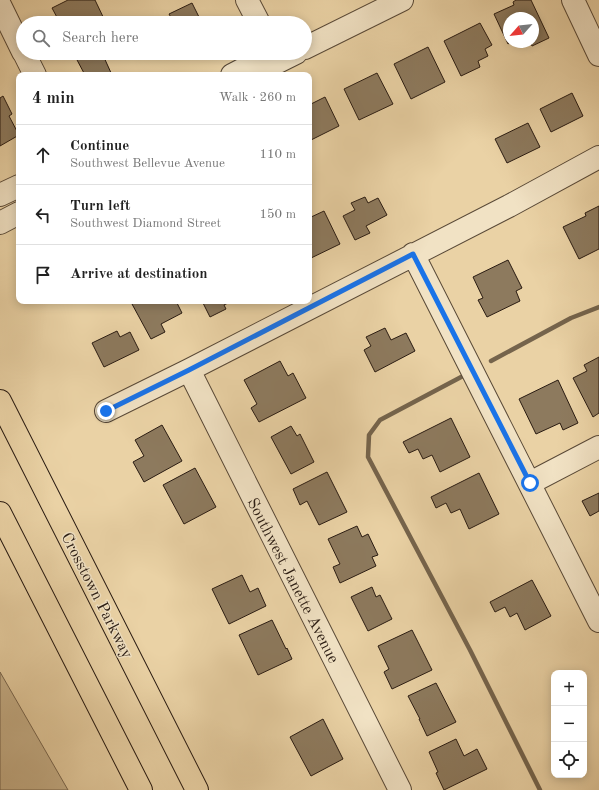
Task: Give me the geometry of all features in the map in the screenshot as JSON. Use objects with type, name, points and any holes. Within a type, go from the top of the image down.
[{"type":"main road","name":"Crosstown Parkway","points":[[0,401],[197,790]]},
{"type":"main road","points":[[0,513],[141,790]]},
{"type":"street","points":[[247,0],[255,16]]},
{"type":"street","points":[[312,45],[402,0]]},
{"type":"street","points":[[573,0],[599,55]]},
{"type":"street","points":[[0,5],[16,38]]},
{"type":"street","points":[[27,60],[33,72]]},
{"type":"street","points":[[238,72],[253,64],[279,61]]},
{"type":"street","points":[[106,411],[509,206],[599,157]]},
{"type":"street","points":[[0,195],[16,187]]},
{"type":"street","points":[[0,223],[16,215]]},
{"type":"street","points":[[413,254],[599,621]]},
{"type":"street","name":"Southwest Janette Avenue","points":[[189,370],[400,790]]},
{"type":"street","points":[[530,483],[599,447]]},
{"type":"shaded area","points":[[0,672],[68,790],[0,790]]},
{"type":"building","points":[[68,0],[95,0],[103,16],[56,16],[52,8]]},
{"type":"building","points":[[516,0],[531,0],[537,12],[503,12],[503,33],[494,14],[514,5],[513,2]]},
{"type":"building","points":[[192,3],[198,16],[170,16],[169,14]]},
{"type":"building","points":[[539,17],[549,38],[539,43]]},
{"type":"building","points":[[480,23],[492,45],[485,49],[488,56],[478,61],[480,67],[461,76],[444,41]]},
{"type":"building","points":[[428,47],[445,82],[411,99],[394,64]]},
{"type":"building","points":[[77,60],[105,60],[111,72],[83,72]]},
{"type":"building","points":[[377,73],[393,104],[359,120],[344,89]]},
{"type":"building","points":[[572,93],[583,116],[551,132],[540,109]]},
{"type":"building","points":[[3,96],[12,114],[9,116],[16,129],[16,137],[0,146],[0,98]]},
{"type":"building","points":[[325,97],[339,126],[312,140],[312,104]]},
{"type":"building","points":[[528,123],[540,147],[507,163],[495,139]]},
{"type":"building","points":[[365,197],[368,203],[378,198],[387,215],[366,226],[370,233],[355,240],[343,216],[355,210],[351,203]]},
{"type":"building","points":[[599,206],[599,249],[579,259],[563,227],[586,216],[585,213]]},
{"type":"building","points":[[324,211],[340,244],[312,258],[312,217]]},
{"type":"building","points":[[508,260],[522,288],[516,291],[520,301],[487,317],[478,300],[483,298],[473,277]]},
{"type":"building","points":[[132,304],[178,304],[182,313],[161,324],[165,332],[151,339]]},
{"type":"building","points":[[204,304],[226,304],[224,305],[226,309],[210,317]]},
{"type":"building","points":[[385,328],[391,340],[406,333],[415,351],[375,372],[364,350],[371,346],[366,337]]},
{"type":"building","points":[[117,331],[120,337],[130,332],[139,350],[104,367],[92,343]]},
{"type":"building","points":[[599,357],[599,413],[593,417],[573,378],[587,371],[584,365]]},
{"type":"building","points":[[280,361],[288,376],[293,373],[306,398],[259,422],[251,408],[257,404],[244,380]]},
{"type":"building","points":[[558,380],[578,423],[563,430],[560,423],[536,434],[519,399]]},
{"type":"building","points":[[451,418],[470,457],[440,472],[432,455],[423,459],[418,449],[409,453],[403,442]]},
{"type":"building","points":[[162,425],[182,461],[144,482],[133,462],[144,456],[135,440]]},
{"type":"building","points":[[291,426],[297,436],[300,434],[314,462],[291,474],[271,437]]},
{"type":"building","points":[[195,468],[216,507],[184,524],[163,485]]},
{"type":"building","points":[[327,472],[347,512],[319,525],[307,501],[300,505],[293,489]]},
{"type":"building","points":[[479,473],[499,514],[469,529],[460,509],[451,513],[446,503],[436,508],[431,497]]},
{"type":"building","points":[[599,493],[599,511],[590,516],[582,501]]},
{"type":"building","points":[[357,526],[362,537],[368,534],[378,555],[372,557],[376,566],[340,583],[333,567],[340,564],[328,539]]},
{"type":"building","points":[[242,575],[250,592],[258,588],[266,606],[229,624],[212,589]]},
{"type":"building","points":[[532,580],[551,616],[525,630],[517,613],[510,617],[505,607],[495,612],[490,602]]},
{"type":"building","points":[[372,587],[376,597],[380,595],[392,619],[368,631],[351,597]]},
{"type":"building","points":[[272,620],[292,659],[258,675],[239,635]]},
{"type":"building","points":[[412,630],[432,670],[392,689],[384,672],[389,669],[378,646]]},
{"type":"building","points":[[436,683],[456,722],[427,736],[408,696]]},
{"type":"building","points":[[323,719],[343,759],[311,776],[290,737]]},
{"type":"building","points":[[456,739],[464,756],[477,749],[487,769],[444,790],[429,752]]},
{"type":"waterway","points":[[491,361],[571,318],[599,307]]},
{"type":"waterway","points":[[463,376],[380,420],[369,435],[368,457],[470,650],[540,790]]},
{"type":"route","points":[[106,411],[189,370],[413,254],[530,483]]}]
